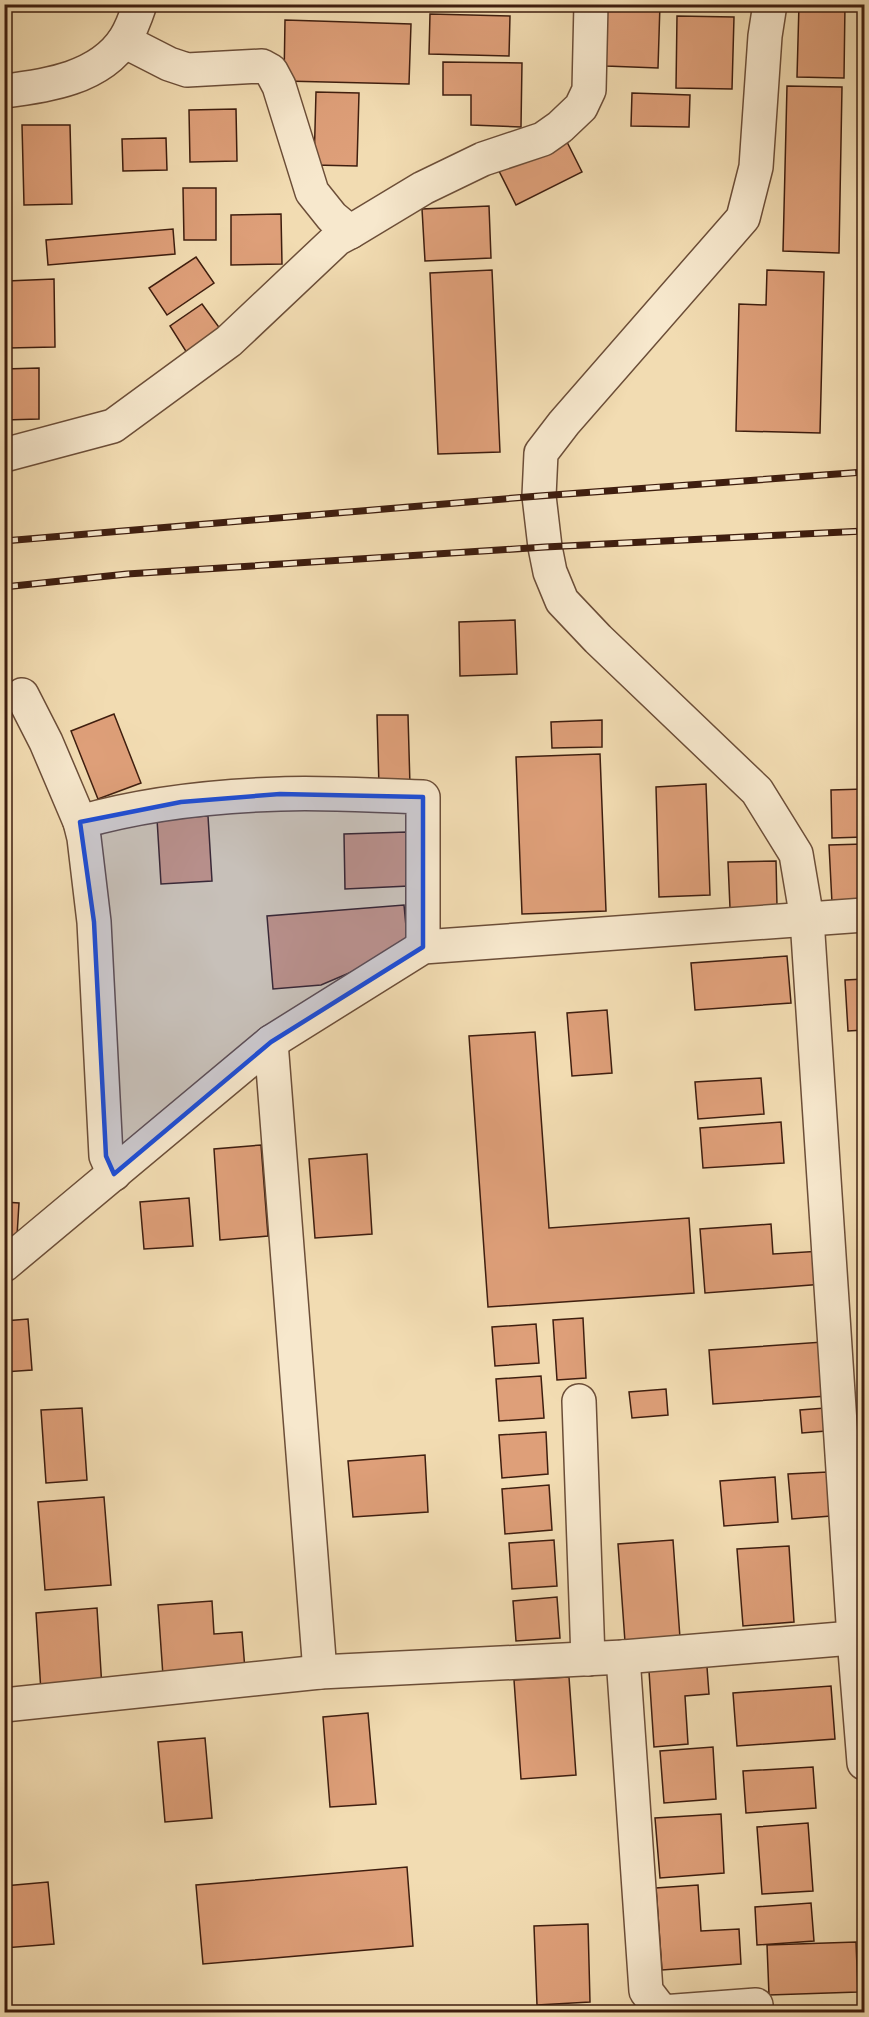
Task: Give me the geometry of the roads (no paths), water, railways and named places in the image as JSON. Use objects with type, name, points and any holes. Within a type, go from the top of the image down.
[{"type":"street","points":[[4,90],[42,86],[66,80],[105,61],[124,41],[140,4]]},
{"type":"street","points":[[4,455],[113,426],[229,341],[337,239],[423,188],[483,159],[543,139],[560,127],[580,106],[589,90],[591,4]]},
{"type":"street","points":[[770,4],[765,36],[756,168],[743,218],[558,430],[541,453],[540,496],[550,572],[562,601],[598,639],[757,791],[796,854],[807,919],[859,1638],[864,1763]]},
{"type":"street","points":[[124,41],[169,64],[187,70],[262,66],[271,71],[279,86],[312,192],[332,217],[350,232]]},
{"type":"street","points":[[22,695],[46,742],[80,822],[94,922],[106,1156],[114,1174]]},
{"type":"street","points":[[80,822],[112,813],[181,802],[280,794],[423,796],[423,947]]},
{"type":"street","points":[[4,1266],[271,1042],[423,947],[864,915]]},
{"type":"street","points":[[271,1042],[320,1672]]},
{"type":"street","points":[[579,1401],[588,1659]]},
{"type":"street","points":[[4,1705],[320,1672],[623,1657],[859,1638]]},
{"type":"street","points":[[623,1657],[646,1991],[662,2012],[756,2005],[756,2013]]},
{"type":"railway","points":[[4,541],[539,496],[864,472]]},
{"type":"railway","points":[[4,587],[127,574],[545,547],[864,531]]}]
